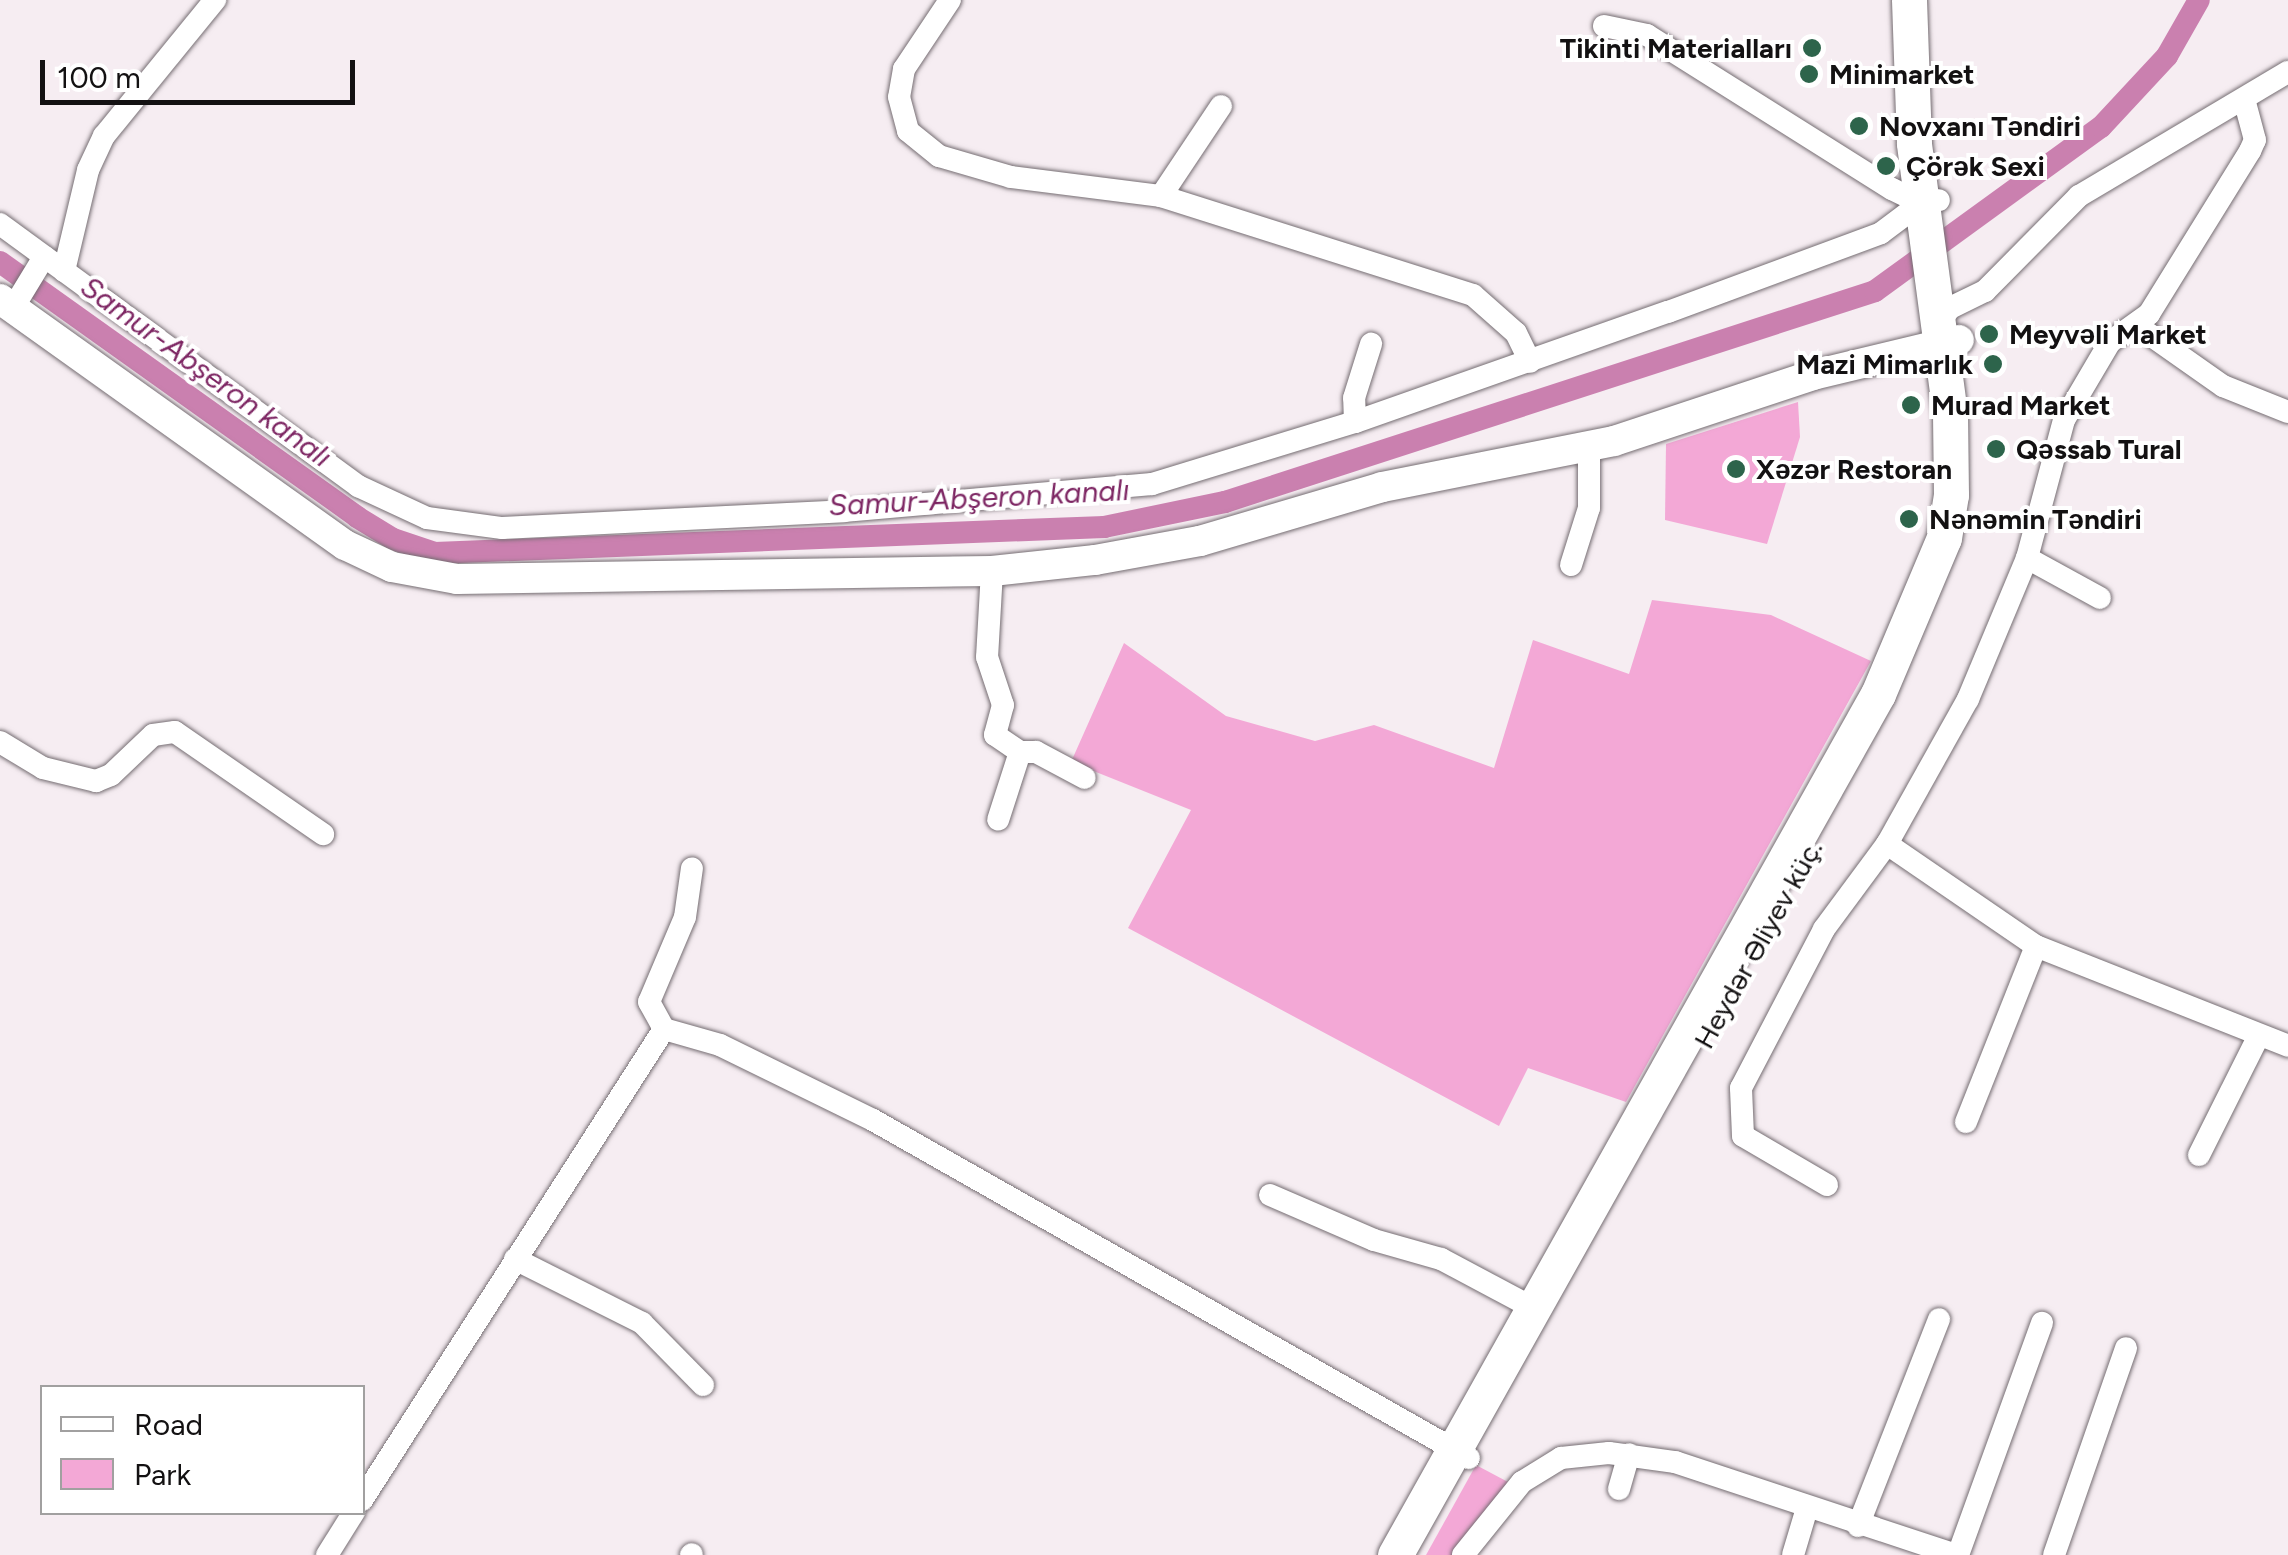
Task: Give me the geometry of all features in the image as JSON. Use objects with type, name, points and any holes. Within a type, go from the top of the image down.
[{"type":"main road","points":[[1909,0],[1907,55],[1946,318]]},
{"type":"main road","points":[[1927,0],[1931,207]]},
{"type":"main road","name":"Heydər Əliyev küç.","points":[[1415,1555],[1533,1308],[1911,624],[1944,538],[1951,495],[1946,318]]},
{"type":"main road","name":"Heydər Əliyev küç.","points":[[1395,1555],[1462,1454],[1914,664],[1952,575],[1969,503],[1969,417],[1946,318]]},
{"type":"street","points":[[215,0],[104,136],[54,264],[6,304],[345,545],[392,567],[504,580],[992,570],[1200,542],[1382,487],[1589,448],[1813,375],[1946,318],[1985,291],[2079,196],[2245,102],[2288,72]]},
{"type":"street","points":[[950,0],[904,69],[899,97],[908,131],[958,165],[1162,196],[1473,295],[1516,333],[1530,362]]},
{"type":"street","points":[[1604,26],[1647,35],[1831,154],[1931,207]]},
{"type":"street","points":[[1827,1185],[1743,1136],[1738,1097],[1824,929],[1887,844],[1968,699],[2028,558],[2064,420],[2110,342],[2139,327],[2250,151],[2255,140],[2245,102]]},
{"type":"street","points":[[1162,196],[1221,106]]},
{"type":"street","points":[[0,224],[358,486],[393,506],[456,522],[544,527],[1105,492],[1355,422],[1530,362],[1862,240],[1931,207]]},
{"type":"street","points":[[2139,327],[2222,386],[2288,412]]},
{"type":"street","points":[[1355,422],[1354,398],[1370,344]]},
{"type":"street","points":[[1571,565],[1588,508],[1589,448]]},
{"type":"street","points":[[2028,558],[2100,598]]},
{"type":"street","points":[[992,570],[987,657],[1003,706],[996,735],[1020,752],[1036,752],[1085,778]]},
{"type":"street","points":[[0,742],[43,768],[96,781],[112,775],[153,735],[174,732],[324,834]]},
{"type":"street","points":[[998,820],[1020,752]]},
{"type":"street","points":[[1887,844],[2036,946],[2288,1046]]},
{"type":"street","points":[[692,868],[685,918],[649,1002],[664,1029],[720,1046],[873,1120],[1462,1454]]},
{"type":"street","points":[[1966,1122],[2036,946]]},
{"type":"street","points":[[365,1495],[664,1029]]},
{"type":"street","points":[[2200,1156],[2258,1037]]},
{"type":"street","points":[[1270,1195],[1374,1240],[1441,1259],[1533,1308]]},
{"type":"street","points":[[515,1259],[642,1323],[703,1385]]},
{"type":"street","points":[[1858,1526],[1939,1319]]},
{"type":"street","points":[[1463,1555],[1522,1482],[1546,1466],[1582,1455],[1629,1454],[1675,1462],[1858,1526],[1957,1555],[2042,1323]]},
{"type":"street","points":[[2054,1555],[2126,1348]]},
{"type":"street","points":[[1619,1489],[1629,1454]]},
{"type":"street","points":[[1794,1555],[1808,1508]]},
{"type":"street","points":[[328,1555],[352,1515]]},
{"type":"green space","points":[[1798,402],[1800,437],[1767,544],[1665,520],[1666,444]]},
{"type":"green space","points":[[1652,600],[1771,615],[1871,661],[1626,1102],[1528,1068],[1499,1126],[1128,928],[1191,810],[1071,762],[1124,643],[1226,716],[1315,741],[1374,725],[1494,768],[1533,640],[1629,674]]},
{"type":"green space","points":[[1476,1465],[1508,1482],[1452,1555],[1426,1555]]},
{"type":"waterway","name":"Samur-Abşeron kanalı","points":[[0,262],[357,517],[393,539],[435,553],[1104,527],[1225,502],[1875,291],[2101,127],[2167,56],[2199,0]]},
{"type":"place","name":"Tikinti Materialları","points":[[1812,48]]},
{"type":"place","name":"Minimarket","points":[[1809,74]]},
{"type":"place","name":"Novxanı Təndiri","points":[[1859,126]]},
{"type":"place","name":"Çörək Sexi","points":[[1886,166]]},
{"type":"place","name":"Meyvəli Market","points":[[1989,334]]},
{"type":"place","name":"Mazi Mimarlık","points":[[1993,364]]},
{"type":"place","name":"Murad Market","points":[[1911,405]]},
{"type":"place","name":"Qəssab Tural","points":[[1996,449]]},
{"type":"place","name":"Xəzər Restoran","points":[[1736,469]]},
{"type":"place","name":"Nənəmin Təndiri","points":[[1909,519]]}]
